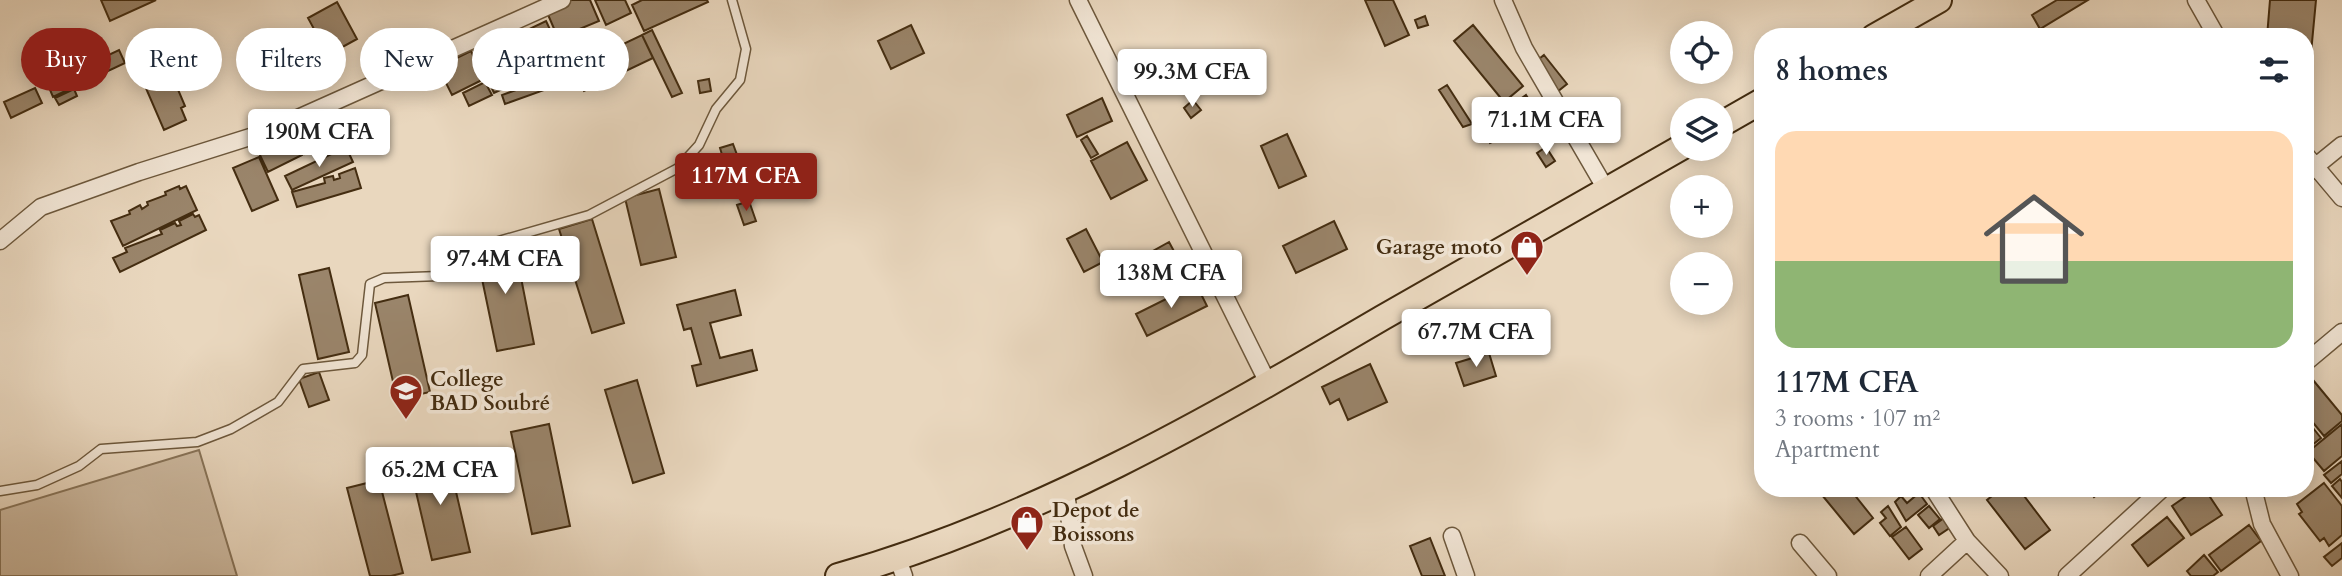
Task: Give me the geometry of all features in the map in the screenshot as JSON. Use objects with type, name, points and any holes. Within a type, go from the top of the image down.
[{"type":"main road","points":[[1890,28],[1939,0]]},
{"type":"main road","points":[[1733,118],[1754,106]]},
{"type":"main road","points":[[838,576],[901,568],[1066,492],[1269,385],[1670,154]]},
{"type":"street","points":[[0,241],[41,207],[154,167],[269,131],[562,0]]},
{"type":"street","points":[[1078,0],[1269,385]]},
{"type":"street","points":[[1503,0],[1530,59],[1607,191]]},
{"type":"street","points":[[2196,0],[2212,28]]},
{"type":"street","points":[[2314,168],[2342,145]]},
{"type":"street","points":[[2314,174],[2342,198]]},
{"type":"street","points":[[2314,355],[2342,332]]},
{"type":"street","points":[[1066,492],[1073,546],[1084,576]]},
{"type":"street","points":[[1939,497],[1968,541],[2000,576]]},
{"type":"street","points":[[2067,576],[2153,497]]},
{"type":"street","points":[[2254,497],[2262,524],[2290,576]]},
{"type":"street","points":[[1452,536],[1466,576]]},
{"type":"street","points":[[1928,576],[1968,541]]},
{"type":"street","points":[[1800,543],[1828,576]]},
{"type":"lane","points":[[0,491],[37,485],[79,466],[101,449],[197,442],[231,429],[278,402],[303,369],[355,363],[362,355],[370,284],[384,278],[440,276],[478,247],[589,215],[678,168],[699,145],[716,109],[740,80],[746,49],[732,0]]},
{"type":"shaded area","points":[[199,450],[237,576],[0,576],[0,510]]},
{"type":"building","points":[[101,0],[156,0],[110,21]]},
{"type":"building","points":[[571,0],[590,0],[599,21],[582,28],[554,28],[546,10]]},
{"type":"building","points":[[595,0],[625,0],[631,13],[606,25]]},
{"type":"building","points":[[642,0],[708,2],[644,31],[632,5]]},
{"type":"building","points":[[1365,0],[1393,0],[1409,35],[1385,46]]},
{"type":"building","points":[[2057,0],[2088,0],[2042,28],[2032,15]]},
{"type":"building","points":[[2270,0],[2316,0],[2313,28],[2268,28]]},
{"type":"building","points":[[337,2],[357,39],[346,45],[346,28],[313,28],[308,18]]},
{"type":"building","points":[[1425,16],[1428,25],[1418,28],[1415,20]]},
{"type":"building","points":[[546,21],[549,28],[531,28]]},
{"type":"building","points":[[911,25],[924,53],[891,69],[878,41]]},
{"type":"building","points":[[1473,25],[1523,86],[1504,102],[1454,41]]},
{"type":"building","points":[[652,30],[682,93],[672,97],[642,35]]},
{"type":"building","points":[[642,35],[653,58],[629,69],[629,41]]},
{"type":"building","points":[[119,50],[125,63],[111,70],[111,54]]},
{"type":"building","points":[[471,51],[472,85],[452,95],[450,91],[458,91],[458,57]]},
{"type":"building","points":[[1544,55],[1567,84],[1557,92],[1534,63]]},
{"type":"building","points":[[709,79],[711,91],[700,93],[698,81]]},
{"type":"building","points":[[1447,85],[1472,124],[1463,127],[1439,90]]},
{"type":"building","points":[[472,88],[472,91],[490,91],[492,95],[469,106],[463,93]]},
{"type":"building","points":[[28,91],[36,91],[42,103],[11,118],[4,102]]},
{"type":"building","points":[[50,91],[65,91],[53,97]]},
{"type":"building","points":[[70,91],[75,91],[77,96],[59,105],[55,98]]},
{"type":"building","points":[[147,91],[179,91],[185,106],[181,108],[186,120],[164,130]]},
{"type":"building","points":[[513,91],[541,91],[505,104],[502,95]]},
{"type":"building","points":[[1526,95],[1546,126],[1533,135],[1512,105]]},
{"type":"building","points":[[1102,98],[1112,121],[1077,137],[1067,115]]},
{"type":"building","points":[[1193,100],[1201,110],[1191,118],[1184,108]]},
{"type":"building","points":[[1510,105],[1521,128],[1499,134],[1501,138],[1490,143],[1479,120]]},
{"type":"building","points":[[329,115],[340,138],[305,154],[295,131]]},
{"type":"building","points":[[292,134],[302,155],[268,172],[258,151]]},
{"type":"building","points":[[1287,134],[1306,176],[1279,188],[1261,146]]},
{"type":"building","points":[[1087,136],[1098,154],[1091,158],[1081,140]]},
{"type":"building","points":[[1127,142],[1147,180],[1111,199],[1091,161]]},
{"type":"building","points":[[733,144],[740,163],[726,168],[720,148]]},
{"type":"building","points":[[346,147],[353,162],[292,190],[285,176]]},
{"type":"building","points":[[1546,147],[1555,161],[1546,167],[1537,153]]},
{"type":"building","points":[[259,157],[278,200],[252,211],[233,168]]},
{"type":"building","points":[[355,168],[361,188],[297,207],[292,192],[325,183],[324,178],[340,178],[339,174]]},
{"type":"building","points":[[179,186],[180,189],[186,186],[197,210],[123,246],[111,221],[130,214],[129,211],[140,205],[142,209],[148,205],[147,202],[166,195],[165,192]]},
{"type":"building","points":[[659,189],[676,257],[641,265],[625,198]]},
{"type":"building","points":[[749,201],[756,221],[744,225],[737,205]]},
{"type":"building","points":[[193,214],[195,217],[199,215],[206,230],[120,272],[113,258],[127,252],[125,248],[162,234],[160,230],[175,223],[177,226],[181,225],[179,221]]},
{"type":"building","points":[[592,219],[624,323],[592,333],[559,229]]},
{"type":"building","points":[[1334,221],[1347,249],[1296,273],[1283,246]]},
{"type":"building","points":[[1086,229],[1103,262],[1084,272],[1067,239]]},
{"type":"building","points":[[514,242],[534,344],[497,351],[476,250]]},
{"type":"building","points":[[1169,242],[1189,279],[1163,293],[1144,256]]},
{"type":"building","points":[[329,268],[349,352],[318,359],[299,275]]},
{"type":"building","points":[[1196,284],[1207,306],[1147,336],[1136,314]]},
{"type":"building","points":[[735,290],[741,315],[710,323],[720,358],[752,350],[757,370],[697,386],[692,366],[701,364],[691,328],[684,330],[677,305]]},
{"type":"building","points":[[408,295],[430,392],[397,399],[375,303]]},
{"type":"building","points":[[1489,353],[1496,376],[1464,386],[1456,363]]},
{"type":"building","points":[[1370,364],[1387,402],[1348,420],[1339,399],[1330,404],[1322,387]]},
{"type":"building","points":[[319,372],[329,400],[309,407],[299,379]]},
{"type":"building","points":[[637,380],[664,473],[633,483],[605,390]]},
{"type":"building","points":[[2314,381],[2342,415],[2342,421],[2324,436],[2314,424]]},
{"type":"building","points":[[549,424],[570,526],[532,534],[511,432]]},
{"type":"building","points":[[2342,424],[2342,456],[2324,471],[2314,459],[2314,447]]},
{"type":"building","points":[[2314,429],[2321,438],[2314,444]]},
{"type":"building","points":[[447,453],[470,552],[432,560],[409,462]]},
{"type":"building","points":[[2342,461],[2342,474],[2331,483],[2324,475]]},
{"type":"building","points":[[2340,479],[2342,482],[2342,498],[2332,486]]},
{"type":"building","points":[[379,480],[403,573],[391,576],[370,576],[347,488]]},
{"type":"building","points":[[2324,483],[2342,506],[2342,535],[2329,546],[2324,538],[2320,541],[2299,514],[2302,512],[2297,504],[2306,497],[2314,497],[2314,491]]},
{"type":"building","points":[[1824,497],[1856,497],[1873,518],[1854,534]]},
{"type":"building","points":[[1902,497],[1907,503],[1914,497],[1922,497],[1927,504],[1906,521],[1895,502]]},
{"type":"building","points":[[1991,497],[2025,497],[2050,530],[2025,549],[1987,500]]},
{"type":"building","points":[[2185,497],[2210,497],[2222,515],[2191,535],[2172,506]]},
{"type":"building","points":[[1888,506],[1901,527],[1890,536],[1880,523],[1886,518],[1881,512]]},
{"type":"building","points":[[1929,506],[1940,519],[1929,528],[1918,515]]},
{"type":"building","points":[[2167,517],[2184,538],[2148,566],[2132,545]]},
{"type":"building","points":[[1944,518],[1951,527],[1939,535],[1933,526]]},
{"type":"building","points":[[2249,525],[2261,541],[2221,571],[2209,555]]},
{"type":"building","points":[[1906,527],[1922,549],[1909,559],[1892,537]]},
{"type":"building","points":[[1430,538],[1445,576],[1422,576],[1410,546]]},
{"type":"building","points":[[2342,543],[2342,558],[2332,566],[2324,557]]},
{"type":"building","points":[[2204,555],[2218,572],[2213,576],[2191,576],[2187,571]]},
{"type":"place","name":"Garage moto","points":[[1527,277]]},
{"type":"place","name":"College BAD Soubré","points":[[406,421]]},
{"type":"place","name":"Depot de Boissons","points":[[1027,552]]}]
